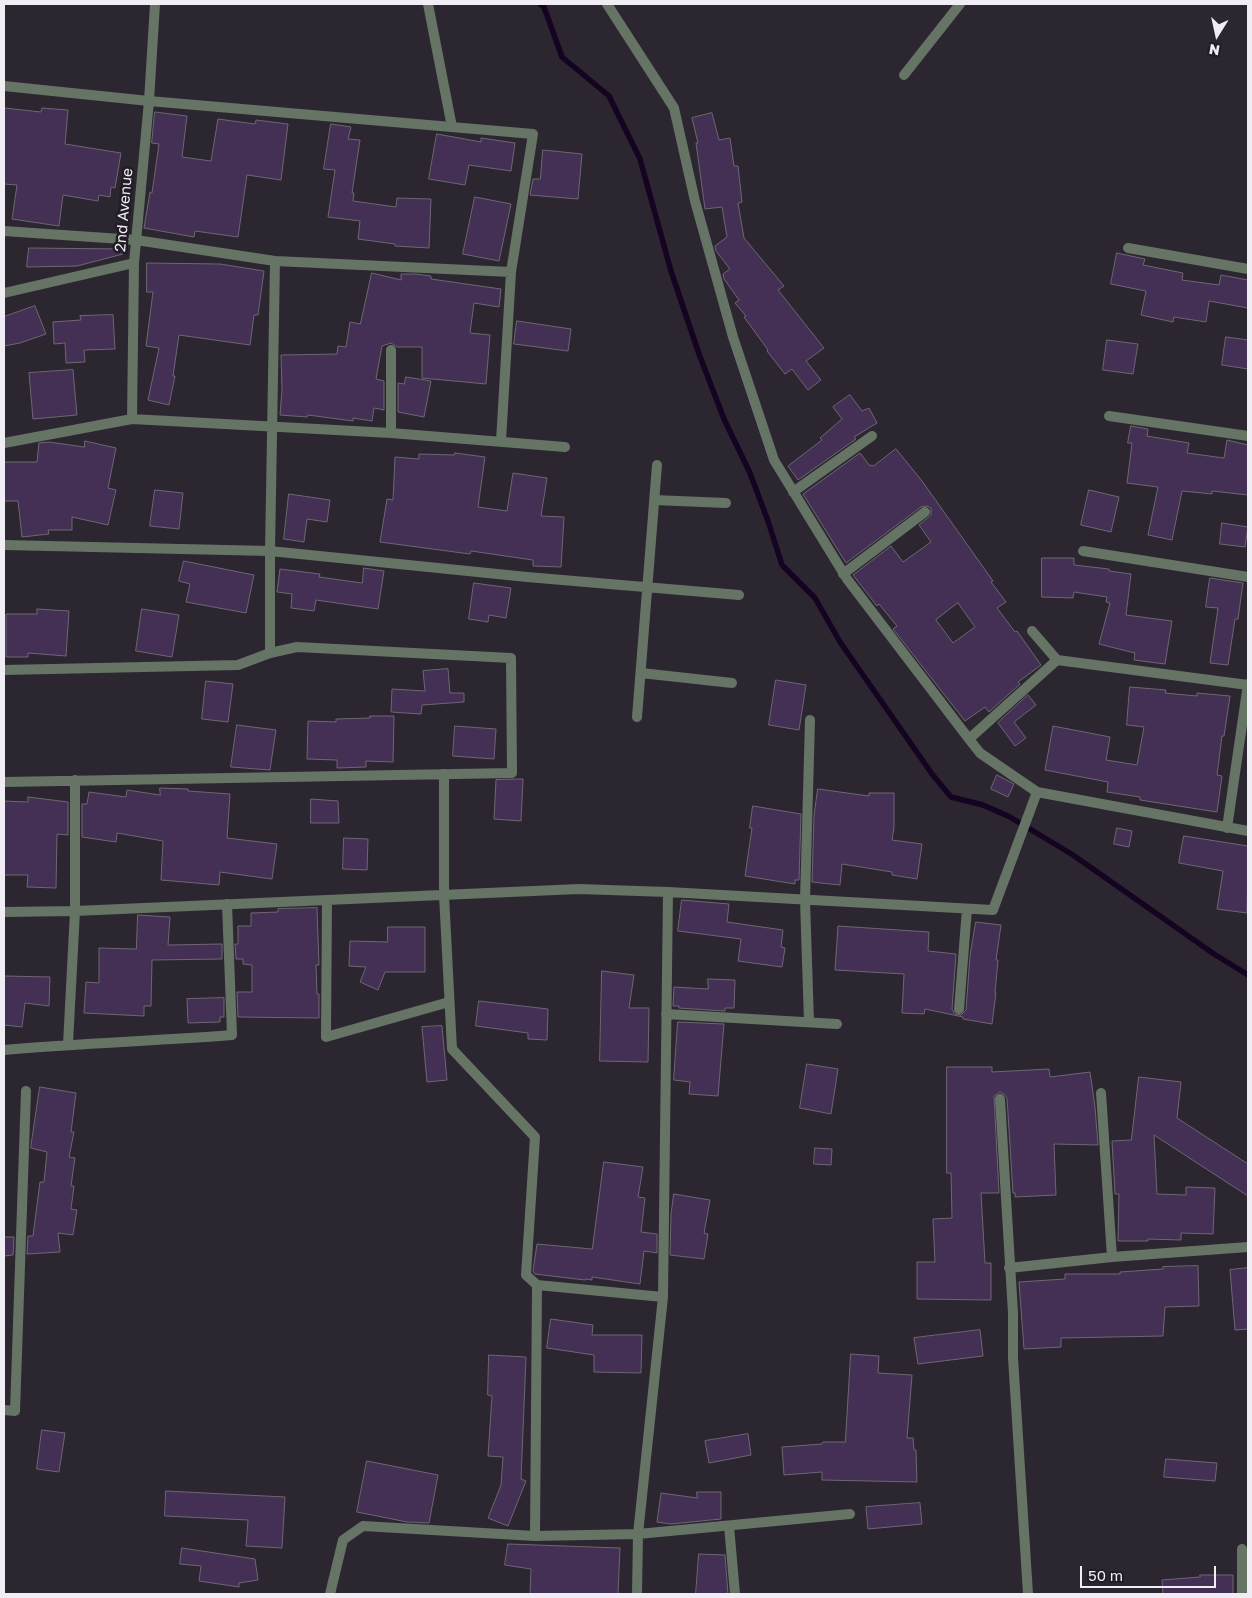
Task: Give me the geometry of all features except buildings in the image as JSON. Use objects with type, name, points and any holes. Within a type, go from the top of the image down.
[{"type":"street","name":"2nd Avenue","points":[[132,420],[134,263],[149,102],[155,4]]},
{"type":"street","points":[[428,4],[452,127]]},
{"type":"street","points":[[607,4],[674,108],[694,201],[733,337],[774,460],[844,574],[980,753],[1037,792],[1248,832]]},
{"type":"street","points":[[904,75],[960,4]]},
{"type":"street","points":[[4,86],[149,102],[533,134],[511,272],[501,441]]},
{"type":"street","points":[[4,232],[136,240],[275,261],[511,272]]},
{"type":"street","points":[[1128,248],[1248,269]]},
{"type":"street","points":[[270,653],[275,261]]},
{"type":"street","points":[[4,292],[134,263]]},
{"type":"street","points":[[390,433],[391,350]]},
{"type":"street","points":[[1110,416],[1248,436]]},
{"type":"street","points":[[4,443],[132,420],[390,433],[565,447]]},
{"type":"street","points":[[793,492],[872,436]]},
{"type":"street","points":[[637,717],[657,465]]},
{"type":"street","points":[[654,500],[726,503]]},
{"type":"street","points":[[844,574],[925,512]]},
{"type":"street","points":[[4,545],[270,552],[739,595]]},
{"type":"street","points":[[1083,551],[1248,577]]},
{"type":"street","points":[[1032,631],[1057,660],[1248,685],[1227,828]]},
{"type":"street","points":[[4,670],[238,665],[270,653],[298,647],[511,658],[512,773],[4,782]]},
{"type":"street","points":[[969,738],[1057,660]]},
{"type":"street","points":[[641,673],[732,683]]},
{"type":"street","points":[[809,1022],[805,900],[810,720]]},
{"type":"street","points":[[444,774],[444,895],[452,1049],[534,1137],[526,1275],[537,1285],[662,1297]]},
{"type":"street","points":[[68,1044],[75,911],[76,780]]},
{"type":"street","points":[[4,912],[75,911],[579,890],[668,892],[993,910],[1037,792]]},
{"type":"street","points":[[637,1594],[638,1534],[662,1297],[668,892]]},
{"type":"street","points":[[326,900],[326,1037],[449,1002]]},
{"type":"street","points":[[4,1050],[68,1044],[157,1041],[232,1035],[227,904]]},
{"type":"street","points":[[959,1009],[967,909]]},
{"type":"street","points":[[666,1014],[837,1024]]},
{"type":"street","points":[[4,1410],[15,1410],[26,1091]]},
{"type":"street","points":[[1101,1093],[1112,1257]]},
{"type":"street","points":[[1000,1099],[1013,1313],[1013,1358],[1028,1594]]},
{"type":"street","points":[[1009,1268],[1112,1257],[1248,1247]]},
{"type":"street","points":[[535,1536],[537,1285]]},
{"type":"street","points":[[330,1594],[343,1540],[363,1526],[535,1536],[638,1534],[850,1514]]},
{"type":"street","points":[[729,1526],[735,1594]]},
{"type":"street","points":[[1242,1549],[1242,1594]]},
{"type":"waterway","points":[[540,4],[544,7],[562,57],[609,96],[640,159],[671,271],[699,354],[724,419],[750,473],[782,565],[815,598],[840,642],[932,774],[951,797],[983,805],[1010,817],[1073,855],[1214,954],[1248,975]]}]
